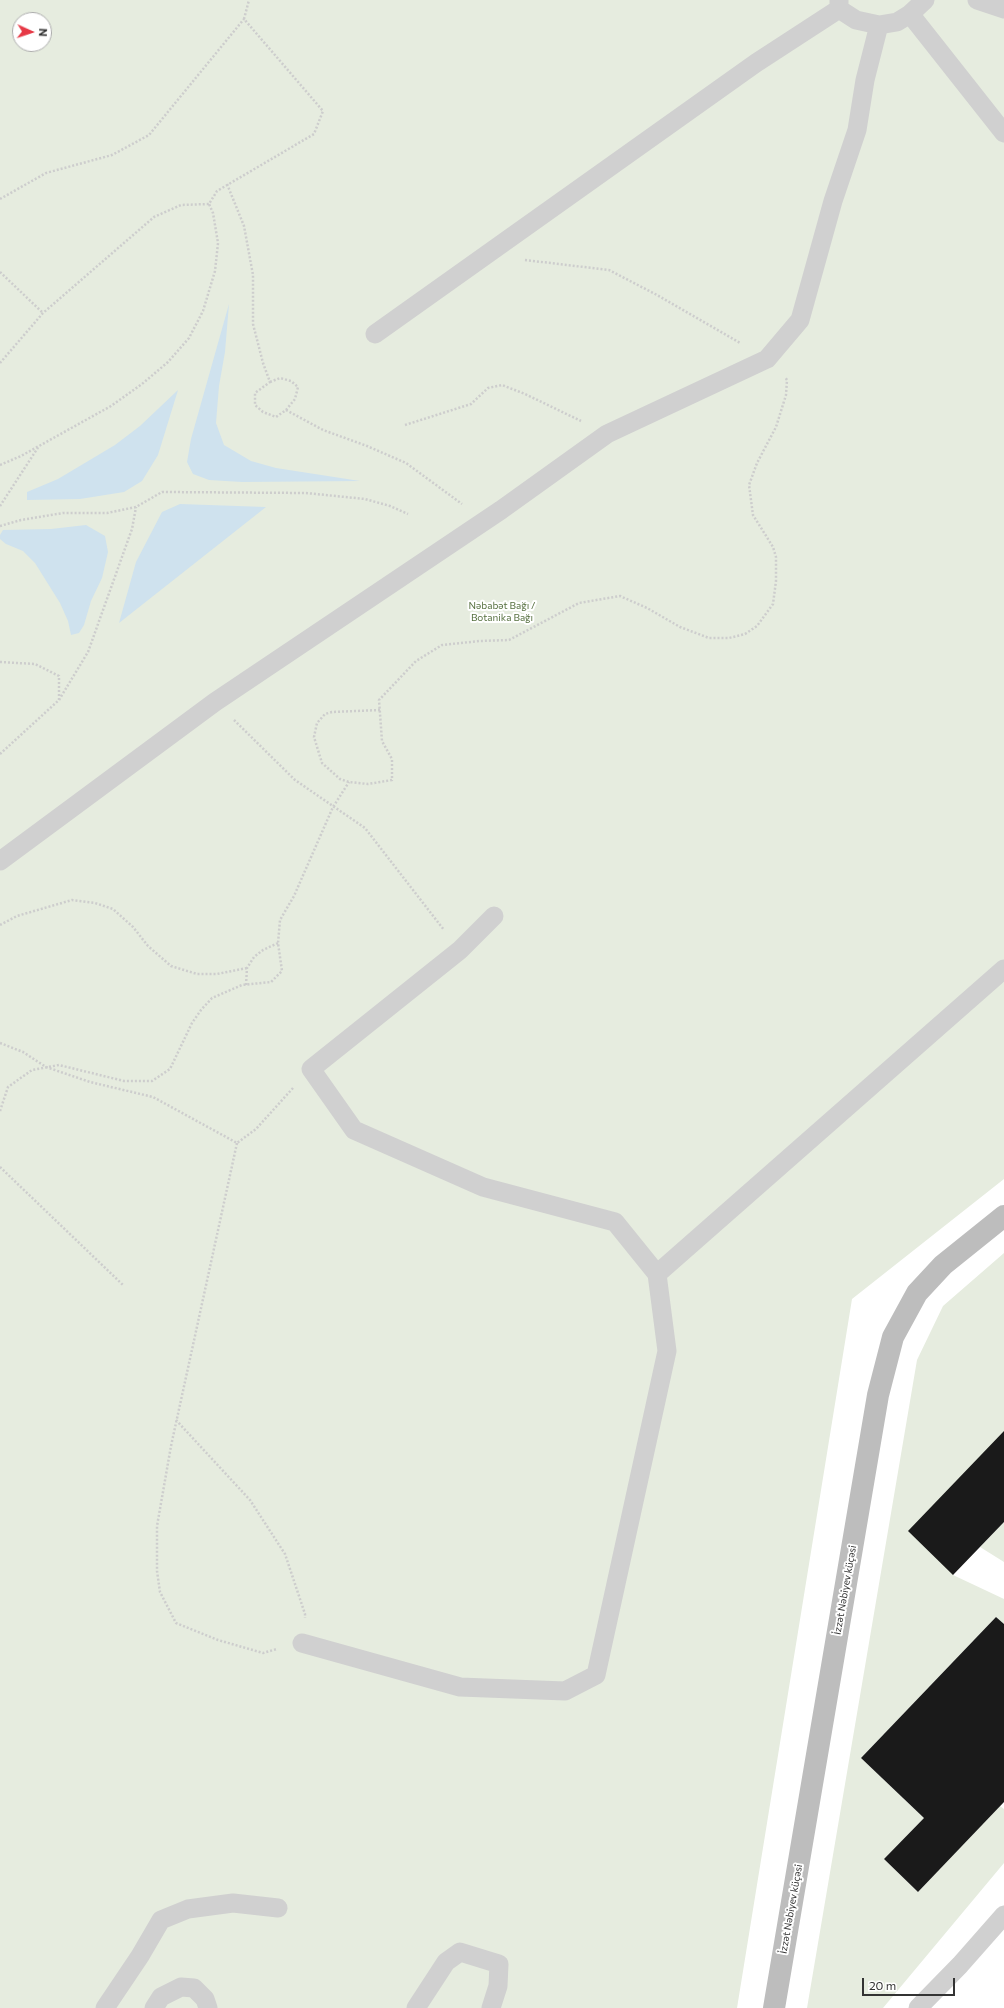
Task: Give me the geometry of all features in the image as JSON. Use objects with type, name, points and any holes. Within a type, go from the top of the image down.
[{"type":"main road","name":"İzzət Nəbiyev küçəsi","points":[[774,2008],[877,1402],[893,1337],[916,1293],[943,1265],[1004,1216]]},
{"type":"lane","points":[[375,334],[839,5],[856,20],[879,25],[897,22],[910,14],[924,0]]},
{"type":"lane","points":[[977,0],[1004,9]]},
{"type":"lane","points":[[910,14],[1004,134]]},
{"type":"lane","points":[[0,861],[215,702],[484,521],[607,434],[767,359],[800,320],[833,202],[857,130],[865,80],[879,25]]},
{"type":"lane","points":[[302,1643],[460,1686],[565,1691],[596,1675],[667,1351],[657,1274],[615,1222],[483,1187],[354,1130],[311,1069],[460,950],[494,916]]},
{"type":"lane","points":[[657,1274],[1004,969]]},
{"type":"lane","points":[[105,2008],[140,1956],[161,1920],[188,1909],[233,1904],[278,1908]]},
{"type":"lane","points":[[918,2008],[960,1965],[1004,1915]]},
{"type":"lane","points":[[416,2008],[446,1962],[460,1952],[499,1964],[498,1986],[491,2008]]},
{"type":"lane","points":[[154,2008],[162,1996],[181,1987],[194,1988],[205,1999],[208,2008]]},
{"type":"path","points":[[0,199],[46,173],[112,155],[149,135],[244,19],[249,0]]},
{"type":"path","points":[[209,204],[217,191],[227,184],[314,134],[323,111],[244,19]]},
{"type":"path","points":[[227,184],[244,226],[253,276],[253,324],[263,363],[270,382]]},
{"type":"path","points":[[0,363],[43,313],[154,217],[181,205],[209,204]]},
{"type":"path","points":[[0,465],[40,446],[110,406],[142,384],[168,362],[189,338],[203,311],[214,271],[218,243],[213,214],[209,204]]},
{"type":"path","points":[[380,710],[332,712],[325,714],[317,723],[314,737],[322,763],[336,776],[348,782],[368,784],[392,780],[392,760],[382,741],[380,710],[379,700],[416,661],[442,645],[510,640],[579,603],[620,596],[647,608],[680,627],[709,638],[729,638],[745,634],[757,626],[773,604],[776,580],[776,557],[773,547],[754,516],[749,486],[757,462],[776,427],[786,395],[787,380],[776,366],[767,359],[657,295],[609,270],[486,255]]},
{"type":"path","points":[[0,272],[43,313]]},
{"type":"path","points":[[280,378],[291,381],[298,387],[295,399],[286,410],[276,417],[263,412],[255,405],[255,393],[270,382],[280,378]]},
{"type":"path","points":[[405,425],[471,404],[488,388],[502,385],[526,394],[607,434]]},
{"type":"path","points":[[286,410],[323,430],[367,446],[406,463],[443,489],[484,521]]},
{"type":"path","points":[[0,506],[40,446]]},
{"type":"path","points":[[0,526],[21,520],[63,513],[107,513],[136,507],[162,492],[306,493],[365,499],[390,506],[408,514]]},
{"type":"path","points":[[0,754],[59,700],[88,652],[132,529],[136,507]]},
{"type":"path","points":[[0,662],[35,664],[59,676],[59,700]]},
{"type":"path","points":[[215,702],[295,780],[365,828],[460,950]]},
{"type":"path","points":[[0,1111],[8,1087],[32,1070],[46,1067],[59,1065],[124,1081],[152,1081],[170,1069],[192,1023],[212,998],[246,985],[271,982],[282,971],[278,943],[280,920],[294,896],[333,807],[348,782]]},
{"type":"path","points":[[0,925],[17,916],[72,900],[95,903],[113,909],[133,927],[148,946],[171,966],[197,974],[217,974],[247,968]]},
{"type":"path","points":[[246,985],[247,968],[254,957],[263,950],[278,943]]},
{"type":"path","points":[[0,1043],[23,1052],[46,1067],[90,1082],[153,1097],[237,1142]]},
{"type":"path","points":[[176,1420],[250,1500],[285,1554],[305,1614],[302,1643],[264,1653],[218,1640],[176,1623],[160,1592],[157,1571],[157,1533],[176,1420],[237,1142],[256,1129],[311,1069]]},
{"type":"path","points":[[0,1167],[122,1285]]},
{"type":"green space","name":"Nəbabət Bağı / Botanika Bağı","points":[[0,0],[1004,0],[1004,1179],[852,1299],[737,2008],[0,2008]]},
{"type":"green space","points":[[1004,1253],[1004,1431],[953,1575],[1004,1599],[1004,1624],[996,1617],[861,1758],[924,1818],[884,1859],[918,1892],[1000,1806],[1004,1809],[1004,1863],[883,2008],[807,2008],[917,1360],[943,1306]]},
{"type":"green space","points":[[1004,1522],[1004,1562],[980,1547]]},
{"type":"water","points":[[229,304],[225,352],[219,386],[216,423],[224,445],[251,461],[276,468],[360,481],[242,482],[209,480],[193,474],[187,462],[191,439]]},
{"type":"water","points":[[178,390],[158,455],[142,481],[124,492],[80,499],[27,500],[27,492],[58,479],[115,445],[140,426]]},
{"type":"water","points":[[180,504],[266,507],[119,623],[136,562],[162,512]]},
{"type":"water","points":[[86,525],[105,536],[108,552],[102,578],[91,601],[84,625],[79,633],[71,635],[68,621],[60,603],[35,563],[23,551],[6,544],[0,539],[0,535],[3,530],[51,529]]},
{"type":"building","points":[[1004,1431],[1004,1522],[953,1575],[908,1531]]},
{"type":"building","points":[[996,1617],[1004,1624],[1004,1802],[918,1892],[884,1859],[924,1818],[861,1758]]}]
